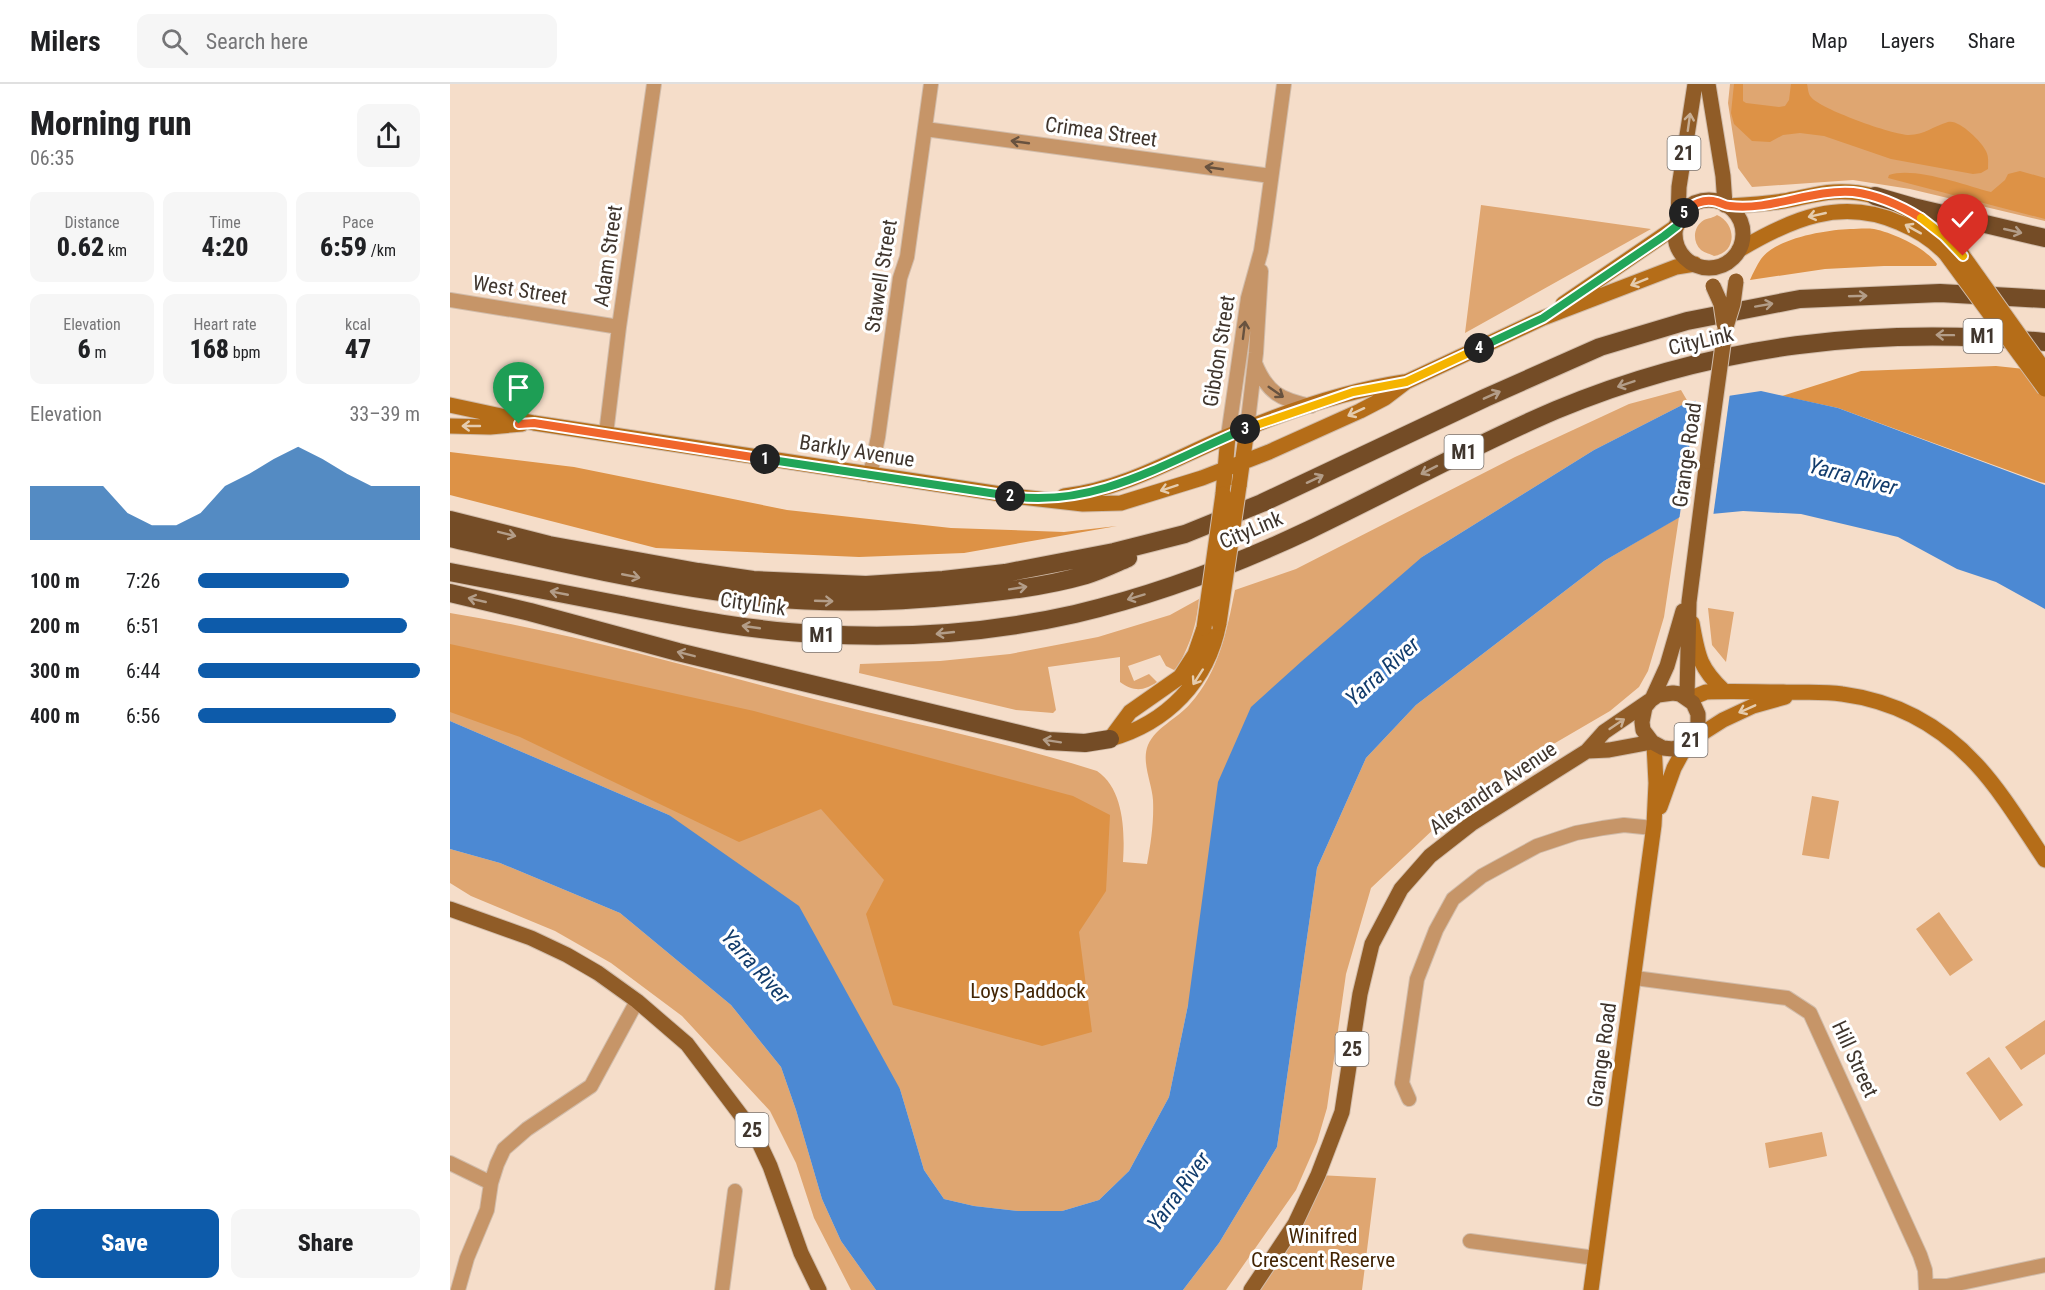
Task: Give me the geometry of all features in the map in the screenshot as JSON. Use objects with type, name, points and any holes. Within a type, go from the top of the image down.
[{"type":"highway","points":[[1875,196],[2045,238]]},
{"type":"highway","name":"CityLink","points":[[450,520],[549,545],[753,580],[808,584],[877,584],[1005,573],[1114,552],[1185,534],[1262,503],[1485,398],[1600,347],[1687,321],[1800,299],[1940,293],[2045,299]]},
{"type":"highway","name":"CityLink","points":[[450,572],[693,619],[774,630],[816,634],[898,636],[989,628],[1071,615],[1192,579],[1306,531],[1465,452],[1560,409],[1641,379],[1682,367],[1787,346],[1878,337],[1954,335],[2045,342]]},
{"type":"highway","name":"M1","points":[[450,538],[581,567],[700,589],[744,596],[848,602],[921,599],[1039,585],[1087,575],[1185,534]]},
{"type":"highway","points":[[450,593],[678,652],[1048,741],[1085,743],[1110,739]]},
{"type":"main road","name":"21","points":[[1695,84],[1679,187],[1676,237],[1685,258],[1695,265]]},
{"type":"main road","name":"21","points":[[1708,84],[1727,206]]},
{"type":"main road","points":[[1727,206],[1764,204],[1834,192],[1854,192],[1875,196],[1900,207],[1924,220],[1949,240],[1963,256],[2045,371]]},
{"type":"main road","name":"21","points":[[1678,224],[1689,207],[1700,202],[1712,201],[1727,206],[1738,216],[1743,229],[1738,251]]},
{"type":"main road","points":[[1406,382],[1543,318],[1676,267],[1695,265],[1707,268],[1719,267],[1730,261],[1738,251],[1781,227],[1800,219],[1845,211],[1881,215],[1905,224],[1928,238],[1946,254],[2045,389]]},
{"type":"main road","points":[[1543,318],[1678,224]]},
{"type":"main road","name":"Grange Road","points":[[1688,698],[1689,602],[1693,566],[1725,330],[1733,304],[1738,251]]},
{"type":"main road","name":"Grange Road","points":[[1695,265],[1713,286],[1723,310],[1725,330]]},
{"type":"main road","name":"Barkly Avenue","points":[[1031,499],[1069,496],[1107,488],[1141,476],[1228,436],[1311,406],[1366,388],[1406,382]]},
{"type":"main road","name":"Barkly Avenue","points":[[450,405],[534,423],[870,475],[1031,499],[1090,504],[1121,503],[1225,469],[1360,411],[1385,398],[1406,382]]},
{"type":"main road","name":"Barkly Avenue","points":[[450,426],[534,423]]},
{"type":"main road","name":"Gibdon Street","points":[[1110,739],[1148,725],[1166,712],[1196,681],[1205,666],[1219,622],[1247,429]]},
{"type":"main road","name":"Gibdon Street","points":[[1110,739],[1127,716],[1172,684],[1193,659],[1204,628],[1223,494],[1228,436]]},
{"type":"main road","name":"Grange Road","points":[[1651,700],[1667,666],[1691,585]]},
{"type":"main road","points":[[1689,602],[1700,661],[1712,680],[1725,691]]},
{"type":"main road","points":[[1172,684],[1184,695]]},
{"type":"main road","points":[[1688,698],[1706,692],[1725,691],[1842,694],[1899,708],[1942,732],[1978,766],[2045,860]]},
{"type":"main road","name":"21","points":[[1673,693],[1688,698],[1696,708],[1699,720],[1696,731],[1688,742],[1673,749],[1663,748],[1647,737],[1642,722],[1645,707],[1651,700],[1658,695],[1673,693]]},
{"type":"main road","points":[[1688,742],[1723,720],[1753,706],[1803,693]]},
{"type":"main road","name":"Alexandra Avenue","points":[[1251,1290],[1295,1224],[1318,1175],[1342,1112],[1360,994],[1372,944],[1401,888],[1430,856],[1471,824],[1587,751],[1604,732],[1651,700]]},
{"type":"main road","points":[[1142,704],[1166,712]]},
{"type":"main road","name":"Grange Road","points":[[1654,826],[1668,783],[1688,742]]},
{"type":"main road","name":"Grange Road","points":[[1591,1290],[1654,826],[1656,783],[1653,743]]},
{"type":"main road","name":"Alexandra Avenue","points":[[1587,751],[1653,743]]},
{"type":"main road","name":"25","points":[[450,909],[531,938],[567,955],[598,973],[637,1001],[687,1044],[755,1134],[770,1166],[801,1253],[819,1290]]},
{"type":"street","name":"Adam Street","points":[[606,434],[654,84]]},
{"type":"street","name":"Stawell Street","points":[[870,475],[878,437],[900,278],[907,257],[931,84]]},
{"type":"street","name":"Gibdon Street","points":[[1247,429],[1255,362],[1261,251],[1284,84]]},
{"type":"street","name":"Crimea Street","points":[[925,129],[1272,176]]},
{"type":"street","name":"Gibdon Street","points":[[1228,436],[1248,298],[1261,251]]},
{"type":"street","name":"West Street","points":[[450,300],[619,327]]},
{"type":"street","points":[[1255,362],[1264,382],[1273,392],[1284,398],[1311,406]]},
{"type":"street","points":[[1409,1099],[1402,1083],[1417,979],[1436,930],[1453,899],[1482,876],[1537,846],[1576,833],[1603,828],[1624,825],[1654,826]]},
{"type":"street","name":"Hill Street","points":[[1635,978],[1787,999],[1810,1013],[1920,1255],[1925,1270],[1926,1288]]},
{"type":"street","points":[[458,1290],[467,1258],[487,1210],[491,1183],[504,1149],[513,1140],[591,1086],[637,1001]]},
{"type":"street","points":[[450,1163],[491,1183]]},
{"type":"street","points":[[722,1290],[735,1191]]},
{"type":"street","points":[[1470,1241],[1595,1258]]},
{"type":"street","points":[[1926,1288],[1947,1286],[2045,1265]]},
{"type":"green space","points":[[1730,84],[2045,84],[2045,221],[1910,189],[1853,180],[1752,187],[1738,168],[1728,103]]},
{"type":"green space","points":[[1734,84],[1743,84],[1743,101],[1746,103],[1779,107],[1785,106],[1789,100],[1791,84],[1807,84],[1811,97],[1828,108],[1901,134],[1919,134],[1953,122],[1975,137],[1986,151],[1988,169],[1973,174],[1891,159],[1824,136],[1800,133],[1783,135],[1770,142],[1752,141],[1734,124],[1731,113]]},
{"type":"green space","points":[[2020,171],[2045,178],[2045,219],[1888,178],[1889,175],[1911,173],[1954,181],[1991,192],[2005,180],[2008,174]]},
{"type":"green space","points":[[1481,205],[1651,229],[1465,333]]},
{"type":"green space","points":[[1717,215],[1728,225],[1732,238],[1727,250],[1714,256],[1701,250],[1696,242],[1695,234],[1700,223]]},
{"type":"green space","points":[[1850,229],[1874,229],[1891,234],[1918,247],[1937,264],[1936,266],[1825,269],[1750,280],[1761,259],[1778,246],[1802,236]]},
{"type":"green space","points":[[1996,366],[2045,371],[2045,483],[1838,408],[1782,396],[1861,371]]},
{"type":"green space","name":"Loys Paddock","points":[[1681,390],[1688,402],[1594,450],[1422,557],[1188,1005],[1169,1097],[1129,1171],[1099,1200],[1062,1211],[1018,1211],[974,1206],[944,1199],[924,1170],[900,1089],[669,815],[450,721],[450,613],[633,652],[814,699],[991,741],[1097,771],[1106,779],[1118,800],[1123,825],[1123,862],[1147,864],[1153,808],[1146,765],[1148,745],[1161,728],[1190,704],[1208,678],[1225,635],[1235,590],[1296,569],[1515,457],[1629,404]]},
{"type":"green space","points":[[450,452],[574,467],[787,510],[951,528],[1064,532],[1117,526],[964,553],[859,557],[656,548],[450,495]]},
{"type":"green space","points":[[1679,517],[1664,617],[1648,671],[1639,687],[1610,711],[1550,746],[1454,810],[1371,888],[1346,974],[1327,1108],[1317,1142],[1296,1190],[1226,1290],[1183,1290],[1219,1243],[1277,1147],[1317,868],[1366,758],[1416,705],[1604,561]]},
{"type":"green space","points":[[1199,599],[1192,634],[1178,667],[1174,670],[1166,666],[1160,655],[1128,666],[1134,681],[1149,674],[1157,682],[1139,689],[1120,682],[1120,657],[1048,667],[1056,710],[1053,713],[1016,710],[859,673],[860,664],[940,661],[1010,654],[1098,637],[1170,615]]},
{"type":"green space","points":[[1708,608],[1734,612],[1726,662],[1712,645]]},
{"type":"green space","points":[[450,644],[754,711],[1073,796],[1110,815],[1106,891],[1079,932],[1092,1032],[1042,1046],[893,1005],[866,914],[884,880],[821,809],[739,842],[520,737],[450,712]]},
{"type":"green space","points":[[1812,796],[1839,801],[1829,859],[1802,855]]},
{"type":"green space","points":[[450,849],[500,863],[620,913],[731,1005],[781,1067],[822,1199],[841,1241],[876,1290],[851,1290],[814,1218],[796,1163],[770,1111],[682,1016],[611,963],[555,931],[471,896],[450,883]]},
{"type":"green space","points":[[1939,912],[1973,960],[1950,976],[1916,929]]},
{"type":"green space","points":[[2045,1020],[2045,1054],[2021,1070],[2005,1047]]},
{"type":"green space","points":[[1989,1057],[2023,1105],[2000,1121],[1966,1073]]},
{"type":"green space","points":[[1822,1132],[1827,1156],[1769,1168],[1765,1143]]},
{"type":"green space","name":"Winifred Crescent Reserve","points":[[1318,1175],[1376,1178],[1362,1290],[1249,1290]]},
{"type":"water","name":"Yarra River","points":[[1761,391],[1838,408],[2045,485],[2045,609],[1996,582],[1957,569],[1898,537],[1801,514],[1743,511],[1680,517],[1604,561],[1416,705],[1366,758],[1317,868],[1277,1147],[1219,1243],[1183,1290],[876,1290],[841,1241],[822,1199],[781,1067],[731,1005],[620,913],[500,863],[450,849],[450,721],[669,815],[799,906],[900,1089],[924,1170],[944,1199],[974,1206],[1018,1211],[1062,1211],[1099,1200],[1129,1171],[1169,1097],[1188,1005],[1218,782],[1251,707],[1422,557],[1594,450],[1688,402]]},
{"type":"pier","points":[[1730,393],[1713,517],[1679,521],[1696,398]]},
{"type":"route","points":[[519,424],[534,423],[1031,499],[1082,494],[1141,476],[1228,436],[1282,416],[1366,388],[1406,382],[1543,318],[1664,236],[1677,226],[1681,216],[1689,207],[1700,202],[1712,201],[1728,206],[1764,204],[1834,192],[1854,192],[1875,196],[1924,220],[1949,240],[1963,256]]}]
